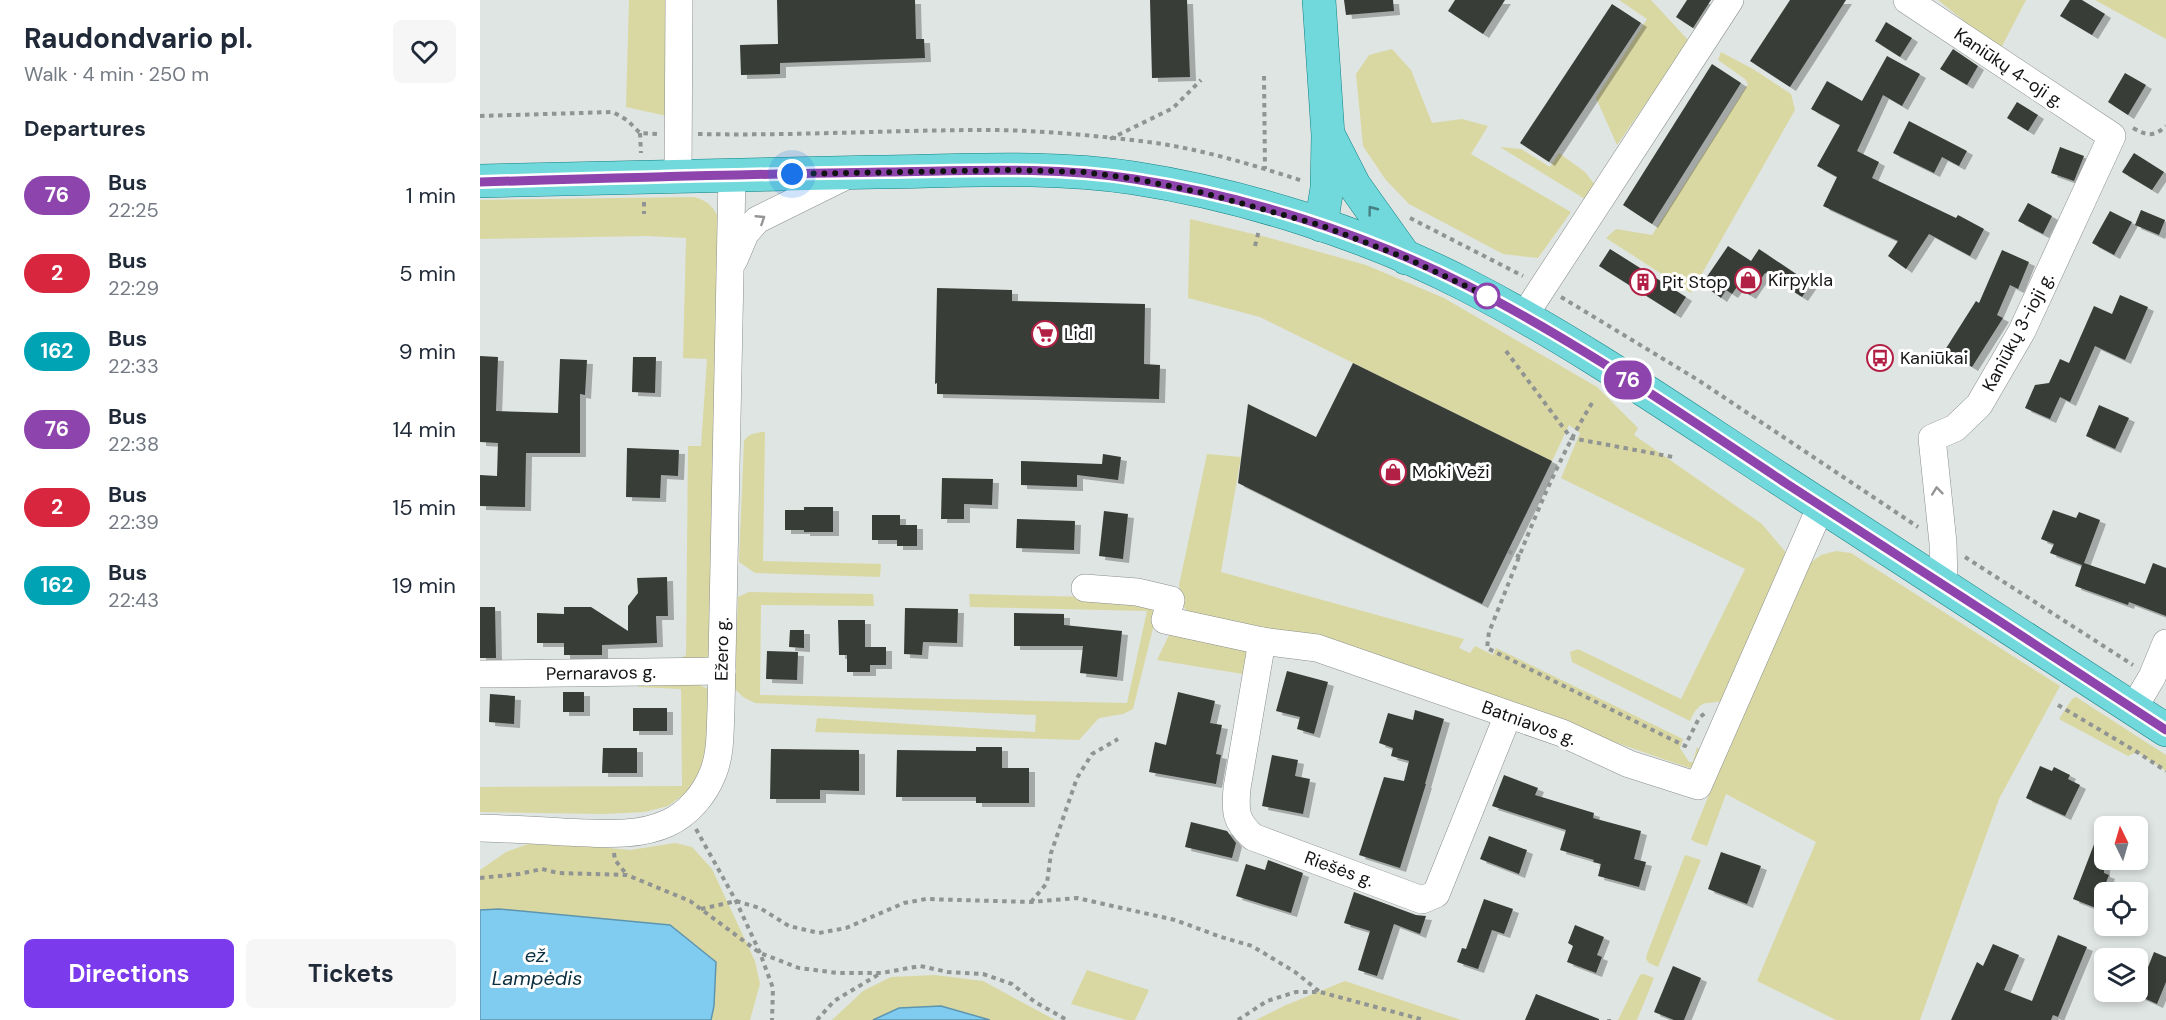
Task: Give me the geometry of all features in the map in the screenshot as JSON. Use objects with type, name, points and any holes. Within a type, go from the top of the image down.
[{"type":"main road","points":[[1320,0],[1328,135],[1327,188],[1320,225]]},
{"type":"main road","points":[[1328,135],[1354,185],[1406,258]]},
{"type":"main road","points":[[480,182],[1011,170],[1084,172],[1194,190],[1320,225],[1406,258],[1462,283],[1524,316],[1671,407],[2166,730]]},
{"type":"street","points":[[678,177],[679,0]]},
{"type":"street","points":[[1524,316],[1730,0]]},
{"type":"street","name":"Kaniūkų 4-oji g.","points":[[1907,0],[2112,136]]},
{"type":"street","name":"Kaniūkų 3-ioji g.","points":[[1944,585],[1943,543],[1932,438],[1955,428],[1979,405],[2022,331],[2112,136]]},
{"type":"street","name":"Ežero g.","points":[[731,267],[745,234],[757,220],[853,173]]},
{"type":"street","name":"Ežero g.","points":[[480,828],[643,831],[667,824],[686,813],[705,789],[714,771],[719,748],[722,671],[732,176]]},
{"type":"street","name":"Batniavos g.","points":[[1085,588],[1137,592],[1171,600],[1165,620],[1262,641],[1317,648],[1562,733],[1629,764],[1698,786],[1821,506]]},
{"type":"street","name":"Riešės g.","points":[[1262,641],[1237,788],[1235,807],[1242,827],[1253,837],[1422,900],[1436,894],[1508,715]]},
{"type":"street","points":[[2133,709],[2152,677],[2166,643]]},
{"type":"street","name":"Pernaravos g.","points":[[480,674],[722,671]]},
{"type":"path","points":[[1264,76],[1264,168]]},
{"type":"path","points":[[1110,139],[1173,108],[1201,80]]},
{"type":"path","points":[[480,116],[613,112],[627,120],[640,133],[666,135]]},
{"type":"path","points":[[2112,136],[2124,123],[2146,135],[2154,135],[2166,126]]},
{"type":"path","points":[[691,134],[987,130],[1063,133],[1177,147],[1273,171]]},
{"type":"path","points":[[1401,213],[1544,287],[1698,380],[1943,543],[2152,677]]},
{"type":"path","points":[[1506,351],[1571,438],[1673,457]]},
{"type":"path","points":[[1592,403],[1553,475],[1489,632],[1487,648],[1685,746]]},
{"type":"path","points":[[1508,551],[1520,557]]},
{"type":"path","points":[[2058,705],[2166,771]]},
{"type":"path","points":[[1031,902],[1047,883],[1051,853],[1077,778],[1092,754],[1118,739]]},
{"type":"path","points":[[686,813],[704,840],[760,953],[773,988],[772,1020]]},
{"type":"path","points":[[480,878],[542,870],[558,873],[627,875],[690,901],[760,953],[799,968],[838,973],[882,973],[920,966],[948,972],[983,974],[1012,984],[1035,1002],[1067,1020]]},
{"type":"path","points":[[701,909],[736,901],[760,908],[789,926],[819,933],[846,928],[904,903],[926,900],[1031,902],[1077,898],[1175,920],[1252,946],[1295,972],[1320,992]]},
{"type":"path","points":[[817,1020],[834,1001],[882,973]]},
{"type":"path","points":[[1238,1020],[1267,1001],[1296,992],[1320,992],[1424,1020]]},
{"type":"shaded area","points":[[629,0],[669,0],[667,116],[626,107]]},
{"type":"shaded area","points":[[1619,0],[1651,0],[1689,41],[1617,145],[1596,98],[1647,19]]},
{"type":"shaded area","points":[[1938,0],[2026,0],[2000,50]]},
{"type":"shaded area","points":[[2095,0],[2166,0],[2166,39]]},
{"type":"shaded area","points":[[1392,49],[1411,70],[1432,123],[1462,119],[1488,126],[1471,154],[1571,212],[1538,258],[1503,254],[1409,204],[1385,179],[1363,146],[1356,74],[1369,55]]},
{"type":"shaded area","points":[[1721,52],[1753,69],[1791,94],[1795,110],[1691,293],[1606,238],[1616,229],[1652,235],[1748,84],[1745,79],[1718,60]]},
{"type":"shaded area","points":[[1500,147],[1521,149],[1550,167],[1559,153],[1585,172],[1596,186],[1585,199]]},
{"type":"shaded area","points":[[694,197],[709,205],[719,219],[711,659],[680,659],[686,655],[688,446],[701,446],[707,359],[683,358],[686,238],[647,236],[480,239],[480,200]]},
{"type":"shaded area","points":[[1190,219],[1266,237],[1366,265],[1444,298],[1597,387],[1638,428],[1634,435],[1762,524],[1788,555],[1725,701],[1703,704],[1690,721],[1572,662],[1570,652],[1578,649],[1681,699],[1745,569],[1561,478],[1580,433],[1569,425],[1552,461],[1260,317],[1188,298]]},
{"type":"shaded area","points":[[765,432],[763,561],[881,564],[880,577],[755,573],[739,562],[744,441],[750,435]]},
{"type":"shaded area","points":[[1207,454],[1241,457],[1221,572],[1464,639],[1459,648],[1470,653],[1475,646],[1493,655],[1496,648],[1683,739],[1680,748],[1689,762],[1693,762],[1697,747],[1701,752],[1695,766],[1690,768],[1663,759],[1324,640],[1188,612],[1183,606],[1179,585]]},
{"type":"shaded area","points":[[1836,551],[1851,553],[2060,686],[1999,799],[1920,1020],[1836,1020],[1757,981],[1816,842],[1726,794],[1707,846],[1691,839],[1745,706],[1810,563],[1821,555]]},
{"type":"shaded area","points":[[749,592],[873,594],[874,606],[761,605],[760,695],[1127,703],[1147,611],[970,607],[969,594],[1135,598],[1158,608],[1133,709],[1123,714],[1099,718],[1079,740],[815,732],[817,718],[1035,732],[1036,715],[755,703],[743,697],[734,688],[738,597]]},
{"type":"shaded area","points":[[1179,631],[1250,651],[1249,675],[1157,660],[1169,635]]},
{"type":"shaded area","points":[[637,682],[694,683],[710,691],[708,744],[704,769],[690,790],[668,806],[645,812],[603,814],[480,812],[480,787],[682,786],[681,689],[638,687]]},
{"type":"shaded area","points":[[2076,697],[2166,755],[2166,771],[2137,752],[2128,756],[2059,719],[2072,699]]},
{"type":"shaded area","points":[[675,843],[692,847],[712,869],[755,961],[760,984],[750,1020],[711,1020],[716,962],[670,925],[499,909],[480,910],[480,870],[506,852],[528,844],[630,850]]},
{"type":"shaded area","points":[[1685,855],[1701,860],[1658,967],[1649,963],[1646,959],[1647,954]]},
{"type":"shaded area","points":[[1087,970],[1149,990],[1135,1020],[1127,1020],[1071,1004]]},
{"type":"shaded area","points":[[1644,974],[1654,978],[1637,1020],[1618,1020],[1640,975]]},
{"type":"shaded area","points":[[935,975],[983,981],[1055,1020],[990,1020],[941,1006],[899,1008],[873,1020],[832,1020],[863,991],[891,977]]},
{"type":"shaded area","points":[[1345,981],[1461,1020],[1256,1020]]},
{"type":"water","name":"ež. Lampėdis","points":[[499,909],[670,925],[716,962],[711,1020],[480,1020],[480,910]]},
{"type":"water","points":[[941,1006],[990,1020],[873,1020],[899,1008]]},
{"type":"building","points":[[777,0],[915,0],[916,39],[924,39],[925,58],[780,63],[780,74],[741,75],[740,45],[778,44]]},
{"type":"building","points":[[1150,0],[1187,0],[1190,77],[1152,78]]},
{"type":"building","points":[[1344,0],[1393,0],[1394,11],[1346,15]]},
{"type":"building","points":[[1455,0],[1505,0],[1483,34],[1448,11]]},
{"type":"building","points":[[1687,0],[1711,0],[1693,28],[1676,17]]},
{"type":"building","points":[[1790,0],[1846,0],[1790,87],[1750,61]]},
{"type":"building","points":[[2070,0],[2082,0],[2105,14],[2092,35],[2060,16]]},
{"type":"building","points":[[1612,4],[1641,23],[1549,162],[1520,143]]},
{"type":"building","points":[[1886,22],[1912,38],[1900,57],[1875,41]]},
{"type":"building","points":[[1953,49],[1978,66],[1967,85],[1940,69]]},
{"type":"building","points":[[1887,56],[1920,74],[1902,106],[1883,95],[1857,151],[1879,162],[1872,178],[1956,218],[1958,215],[1984,229],[1970,256],[1929,234],[1906,269],[1888,256],[1898,241],[1823,206],[1837,177],[1817,166],[1840,125],[1811,109],[1827,81],[1862,101]]},
{"type":"building","points":[[1712,64],[1741,83],[1652,224],[1623,205]]},
{"type":"building","points":[[2125,73],[2146,85],[2128,115],[2108,102]]},
{"type":"building","points":[[2017,102],[2038,115],[2028,131],[2007,118]]},
{"type":"building","points":[[1909,121],[1967,151],[1959,166],[1942,157],[1934,173],[1893,153]]},
{"type":"building","points":[[2060,147],[2084,156],[2074,181],[2051,173]]},
{"type":"building","points":[[2134,153],[2164,172],[2152,190],[2122,172]]},
{"type":"building","points":[[2028,203],[2052,216],[2043,234],[2018,221]]},
{"type":"building","points":[[2141,210],[2165,220],[2159,235],[2135,225]]},
{"type":"building","points":[[2110,211],[2132,222],[2114,255],[2092,243]]},
{"type":"building","points":[[1728,246],[1751,261],[1759,249],[1811,284],[1802,297],[1765,273],[1750,295],[1737,287],[1732,294],[1726,290],[1721,298],[1702,284]]},
{"type":"building","name":"Pit Stop","points":[[1610,249],[1686,297],[1675,314],[1599,266]]},
{"type":"building","points":[[2002,250],[2029,262],[2018,289],[2010,285],[1997,315],[2003,318],[1972,367],[1945,350],[1976,301],[1979,303]]},
{"type":"building","name":"Lidl","points":[[937,288],[1012,290],[1012,301],[1145,304],[1144,364],[1160,365],[1159,399],[937,394],[937,383],[935,384]]},
{"type":"building","points":[[2120,295],[2148,307],[2125,360],[2095,346],[2070,402],[2060,397],[2050,419],[2025,408],[2035,385],[2049,383],[2060,359],[2069,363],[2094,306],[2112,314]]},
{"type":"building","points":[[480,356],[498,357],[496,411],[558,413],[560,359],[587,360],[585,395],[580,394],[580,453],[526,453],[525,507],[480,506],[480,475],[497,476],[498,443],[480,442]]},
{"type":"building","points":[[633,357],[656,357],[655,393],[632,392]]},
{"type":"building","name":"Moki Veži","points":[[1353,363],[1552,461],[1482,604],[1238,483],[1248,404],[1316,437]]},
{"type":"building","points":[[2099,405],[2129,418],[2115,449],[2086,436]]},
{"type":"building","points":[[627,448],[679,450],[678,476],[661,475],[660,498],[626,497]]},
{"type":"building","points":[[1103,454],[1121,457],[1118,480],[1077,475],[1077,487],[1021,485],[1021,461],[1102,464]]},
{"type":"building","points":[[942,478],[993,479],[992,505],[964,504],[964,519],[941,519]]},
{"type":"building","points":[[804,507],[833,507],[833,532],[785,530],[785,510],[804,510]]},
{"type":"building","points":[[2053,510],[2076,518],[2079,512],[2100,520],[2084,563],[2145,584],[2153,563],[2166,568],[2166,616],[2075,586],[2082,565],[2050,553],[2054,544],[2041,539]]},
{"type":"building","points":[[1104,511],[1128,514],[1123,559],[1099,556]]},
{"type":"building","points":[[872,515],[900,515],[900,525],[917,525],[917,546],[897,546],[897,540],[872,540]]},
{"type":"building","points":[[1017,519],[1075,521],[1074,550],[1016,548]]},
{"type":"building","points":[[667,577],[668,616],[656,616],[657,643],[602,645],[602,655],[564,655],[564,643],[537,643],[537,613],[564,614],[564,607],[591,607],[628,631],[628,606],[638,593],[637,578]]},
{"type":"building","points":[[480,607],[495,607],[496,658],[480,658]]},
{"type":"building","points":[[905,608],[958,609],[957,643],[923,642],[922,655],[904,654]]},
{"type":"building","points":[[1014,613],[1064,614],[1064,625],[1122,631],[1117,677],[1080,673],[1083,646],[1014,646]]},
{"type":"building","points":[[838,620],[865,620],[865,647],[886,647],[886,665],[870,665],[870,672],[847,672],[847,655],[839,655]]},
{"type":"building","points":[[790,630],[804,630],[804,648],[789,647]]},
{"type":"building","points":[[767,651],[798,652],[797,680],[766,679]]},
{"type":"building","points":[[1287,671],[1328,682],[1314,734],[1297,729],[1300,717],[1276,711]]},
{"type":"building","points":[[563,692],[584,692],[584,712],[563,712]]},
{"type":"building","points":[[1178,692],[1215,701],[1210,723],[1222,725],[1216,754],[1221,755],[1216,784],[1149,772],[1155,742],[1166,745]]},
{"type":"building","points":[[490,694],[515,696],[514,724],[489,722]]},
{"type":"building","points":[[633,708],[667,708],[667,731],[633,731]]},
{"type":"building","points":[[1415,710],[1444,719],[1400,868],[1359,855],[1384,777],[1404,781],[1409,761],[1391,756],[1393,748],[1379,743],[1388,713],[1413,720]]},
{"type":"building","points":[[976,747],[1002,747],[1002,768],[1029,768],[1029,803],[976,803],[976,797],[896,797],[897,750],[976,751]]},
{"type":"building","points":[[603,748],[637,748],[637,773],[602,773]]},
{"type":"building","points":[[771,749],[859,750],[859,791],[820,790],[820,799],[770,799]]},
{"type":"building","points":[[1272,755],[1298,760],[1295,776],[1310,779],[1303,814],[1262,806]]},
{"type":"building","points":[[2040,766],[2052,771],[2054,767],[2070,775],[2068,779],[2080,785],[2065,816],[2026,798]]},
{"type":"building","points":[[1504,775],[1538,788],[1535,795],[1594,813],[1593,818],[1641,831],[1634,859],[1646,862],[1639,887],[1598,876],[1601,864],[1560,850],[1566,830],[1492,806]]},
{"type":"building","points":[[1191,822],[1227,831],[1236,843],[1232,858],[1185,847]]},
{"type":"building","points":[[1489,836],[1527,850],[1519,874],[1480,859]]},
{"type":"building","points":[[2094,844],[2094,870],[2104,870],[2104,873],[2109,875],[2106,882],[2094,882],[2094,907],[2073,899]]},
{"type":"building","points":[[1721,852],[1761,866],[1747,904],[1708,889]]},
{"type":"building","points":[[1268,860],[1303,873],[1291,913],[1236,896],[1246,864],[1265,870]]},
{"type":"building","points":[[1354,892],[1416,915],[1426,916],[1420,934],[1394,924],[1377,976],[1358,970],[1370,931],[1344,923]]},
{"type":"building","points":[[1484,899],[1513,909],[1504,934],[1492,930],[1478,969],[1457,962],[1462,948],[1466,949]]},
{"type":"building","points":[[1575,925],[1604,937],[1597,955],[1602,957],[1596,973],[1567,962],[1573,946],[1568,943]]},
{"type":"building","points":[[2058,935],[2087,947],[2058,1017],[2053,1015],[2051,1020],[1951,1020],[1977,962],[1983,966],[1993,944],[2019,955],[2004,990],[2032,1001]]},
{"type":"building","points":[[2154,952],[2166,957],[2166,982],[2157,1004],[2148,1000],[2148,967]]},
{"type":"building","points":[[1673,966],[1701,978],[1684,1020],[1674,1020],[1654,1012]]},
{"type":"building","points":[[1536,994],[1599,1019],[1599,1020],[1525,1020]]},
{"type":"bus line","name":"76","points":[[480,182],[1054,170],[1135,179],[1184,188],[1320,225],[1406,258],[1462,283],[1524,316],[1671,407],[2166,730]]},
{"type":"place","name":"Kirpykla","points":[[1748,280]]},
{"type":"place","name":"Pit Stop","points":[[1643,282]]},
{"type":"place","name":"Lidl","points":[[1045,334]]},
{"type":"place","name":"Kaniūkai","points":[[1880,358]]},
{"type":"place","name":"Moki Veži","points":[[1393,472]]},
{"type":"route","points":[[792,174],[1054,170],[1135,179],[1184,188],[1320,225],[1406,258],[1487,296]]}]
